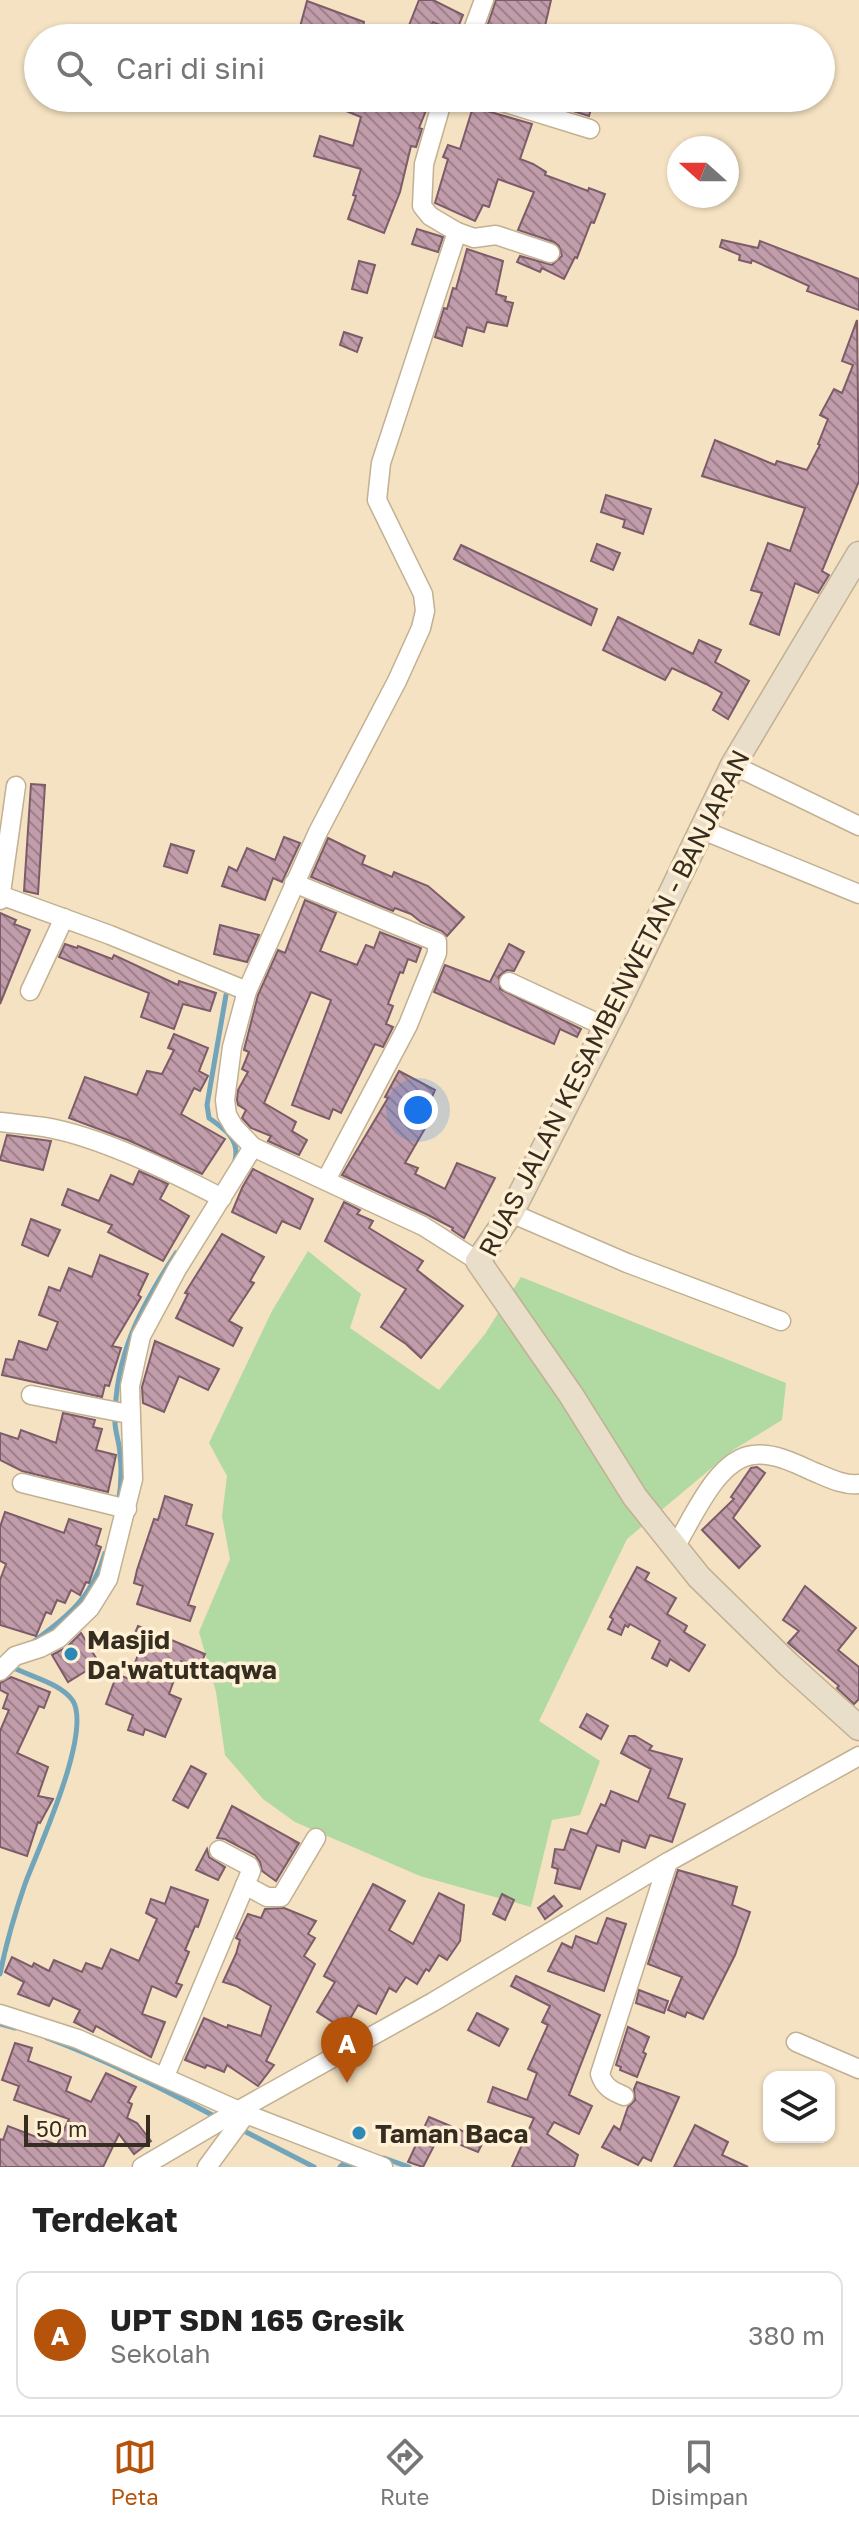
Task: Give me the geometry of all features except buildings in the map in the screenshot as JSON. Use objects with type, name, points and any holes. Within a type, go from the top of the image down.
[{"type":"main road","name":"RUAS JALAN KESAMBENWETAN - BANJARAN","points":[[859,554],[733,765],[606,1027],[511,1213],[478,1261],[571,1395],[635,1497],[699,1577],[859,1728]]},
{"type":"street","points":[[475,24],[484,0]]},
{"type":"street","points":[[439,112],[424,164],[422,206],[430,216],[457,232],[474,238],[496,235],[550,253]]},
{"type":"street","points":[[535,112],[590,129]]},
{"type":"street","points":[[457,232],[381,463],[378,486],[377,500],[423,594],[425,611],[421,628],[382,715],[318,832],[247,991],[232,1047],[225,1100],[227,1115],[234,1127],[253,1147],[423,1226],[478,1261]]},
{"type":"street","points":[[733,765],[859,826]]},
{"type":"street","points":[[16,786],[1,897],[64,918],[247,991]]},
{"type":"street","points":[[700,829],[859,894]]},
{"type":"street","points":[[294,883],[437,942],[437,953],[408,1025],[326,1180]]},
{"type":"street","points":[[30,991],[64,918]]},
{"type":"street","points":[[509,982],[606,1027]]},
{"type":"street","points":[[1,1122],[70,1133],[173,1173],[222,1198]]},
{"type":"street","points":[[0,1671],[15,1656],[59,1638],[99,1597],[108,1579],[133,1479],[129,1414],[133,1365],[141,1336],[177,1269],[253,1147]]},
{"type":"street","points":[[511,1213],[627,1263],[781,1321]]},
{"type":"street","points":[[31,1395],[129,1414]]},
{"type":"street","points":[[675,1547],[720,1473],[737,1459],[755,1454],[776,1458],[835,1481],[859,1484]]},
{"type":"street","points":[[22,1483],[127,1509]]},
{"type":"street","points":[[142,2167],[433,2002],[668,1862],[859,1756]]},
{"type":"street","points":[[245,1885],[267,1897],[281,1897],[316,1838]]},
{"type":"street","points":[[165,2076],[251,1871],[249,1866],[219,1850]]},
{"type":"street","points":[[624,2096],[610,2090],[600,2074],[668,1862]]},
{"type":"street","points":[[0,2014],[78,2039],[242,2112],[383,2167]]},
{"type":"street","points":[[796,2042],[859,2069]]},
{"type":"street","points":[[207,2167],[242,2112]]},
{"type":"green space","points":[[308,1251],[361,1294],[350,1328],[439,1390],[485,1334],[521,1277],[786,1383],[782,1420],[733,1450],[627,1539],[539,1721],[600,1761],[580,1815],[552,1820],[531,1907],[420,1876],[295,1822],[263,1799],[225,1755],[216,1692],[199,1632],[230,1559],[222,1516],[227,1476],[209,1443],[272,1311]]},
{"type":"waterway","points":[[226,995],[207,1105],[209,1118],[233,1141],[235,1160]]},
{"type":"waterway","points":[[118,1504],[121,1468],[115,1424],[119,1376],[141,1313],[176,1253]]},
{"type":"waterway","points":[[33,1642],[78,1604],[100,1569],[105,1553]]},
{"type":"waterway","points":[[0,1974],[21,1895],[70,1764],[77,1717],[73,1701],[62,1690],[14,1668]]},
{"type":"waterway","points":[[0,2024],[15,2028]]},
{"type":"waterway","points":[[47,2038],[133,2075],[216,2117]]},
{"type":"waterway","points":[[244,2131],[314,2167]]},
{"type":"waterway","points":[[384,2158],[409,2167]]},
{"type":"waterway","points":[[340,2167],[343,2164],[352,2167]]},
{"type":"place","name":"Masjid Da'watuttaqwa","points":[[71,1654]]},
{"type":"place","name":"UPT SDN 165 Gresik","points":[[347,2083]]},
{"type":"place","name":"Taman Baca","points":[[359,2133]]}]
